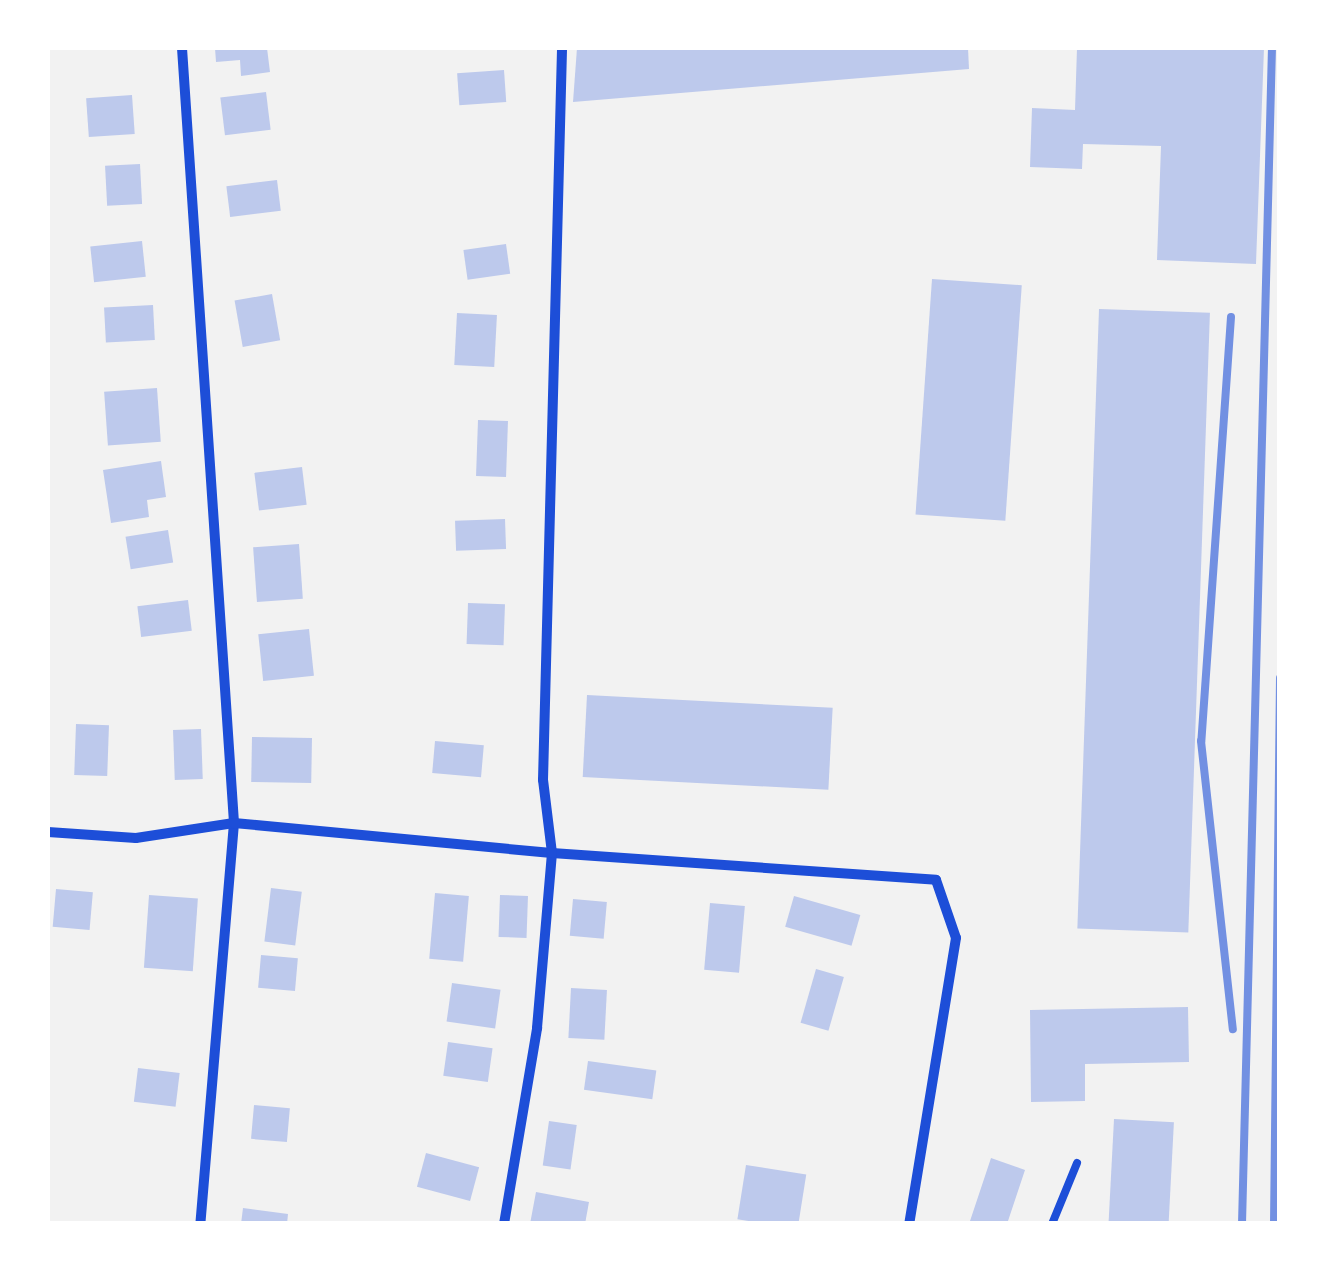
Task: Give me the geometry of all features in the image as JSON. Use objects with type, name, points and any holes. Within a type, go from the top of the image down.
[{"type":"street","points":[[182,48],[234,822],[200,1224]]},
{"type":"street","points":[[504,1224],[537,1028],[552,853],[543,780],[562,48]]},
{"type":"street","points":[[48,832],[136,838],[234,822],[552,853],[936,880],[956,938],[909,1224]]},
{"type":"lane","points":[[1052,1224],[1077,1163]]},
{"type":"building","points":[[215,48],[267,48],[270,72],[241,76],[240,60],[216,62]]},
{"type":"building","points":[[577,48],[968,48],[969,69],[573,102]]},
{"type":"building","points":[[1077,48],[1264,48],[1256,264],[1157,260],[1161,146],[1083,144],[1082,169],[1030,167],[1032,108],[1075,110]]},
{"type":"building","points":[[504,70],[506,102],[459,105],[457,73]]},
{"type":"building","points":[[266,92],[271,130],[225,135],[220,98]]},
{"type":"building","points":[[132,95],[135,134],[89,137],[86,98]]},
{"type":"building","points":[[140,164],[142,204],[107,206],[105,166]]},
{"type":"building","points":[[277,180],[281,211],[230,217],[226,186]]},
{"type":"building","points":[[142,241],[146,277],[94,282],[90,246]]},
{"type":"building","points":[[506,244],[510,274],[468,280],[463,250]]},
{"type":"building","points":[[932,279],[1022,285],[1005,521],[916,514]]},
{"type":"building","points":[[272,294],[280,340],[243,347],[235,301]]},
{"type":"building","points":[[153,305],[155,340],[106,343],[104,308]]},
{"type":"building","points":[[1099,309],[1210,313],[1188,932],[1077,929]]},
{"type":"building","points":[[457,313],[497,315],[494,367],[454,365]]},
{"type":"building","points":[[157,388],[161,442],[108,446],[104,392]]},
{"type":"building","points":[[478,420],[508,421],[506,477],[476,476]]},
{"type":"building","points":[[161,461],[166,497],[147,500],[149,517],[111,523],[103,470]]},
{"type":"building","points":[[302,467],[307,505],[259,511],[254,473]]},
{"type":"building","points":[[505,519],[506,549],[456,551],[455,521]]},
{"type":"building","points":[[168,530],[173,563],[131,569],[126,537]]},
{"type":"building","points":[[299,544],[303,599],[257,602],[253,547]]},
{"type":"building","points":[[188,600],[192,631],[141,637],[137,606]]},
{"type":"building","points":[[468,603],[505,604],[504,645],[467,644]]},
{"type":"building","points":[[309,629],[314,676],[263,681],[258,634]]},
{"type":"building","points":[[587,695],[833,708],[828,790],[583,777]]},
{"type":"building","points":[[76,724],[109,725],[107,776],[74,775]]},
{"type":"building","points":[[201,729],[203,779],[175,780],[173,730]]},
{"type":"building","points":[[252,737],[312,738],[311,783],[251,782]]},
{"type":"building","points":[[435,741],[484,745],[481,777],[432,773]]},
{"type":"building","points":[[271,888],[302,892],[295,945],[264,942]]},
{"type":"building","points":[[56,889],[93,892],[90,930],[53,927]]},
{"type":"building","points":[[435,893],[469,896],[463,962],[429,959]]},
{"type":"building","points":[[149,895],[198,898],[193,971],[144,968]]},
{"type":"building","points":[[500,895],[528,896],[527,938],[499,937]]},
{"type":"building","points":[[794,896],[860,915],[852,946],[785,927]]},
{"type":"building","points":[[573,899],[607,902],[604,939],[570,936]]},
{"type":"building","points":[[710,903],[745,906],[739,973],[704,970]]},
{"type":"building","points":[[261,955],[298,958],[295,991],[258,988]]},
{"type":"building","points":[[816,969],[844,977],[828,1031],[801,1023]]},
{"type":"building","points":[[452,983],[501,990],[495,1028],[447,1022]]},
{"type":"building","points":[[571,988],[607,990],[604,1040],[568,1038]]},
{"type":"building","points":[[1188,1007],[1189,1062],[1085,1064],[1085,1101],[1031,1102],[1030,1010]]},
{"type":"building","points":[[448,1042],[493,1048],[488,1082],[443,1076]]},
{"type":"building","points":[[588,1061],[656,1071],[652,1099],[584,1090]]},
{"type":"building","points":[[138,1068],[180,1073],[176,1107],[134,1102]]},
{"type":"building","points":[[254,1105],[290,1108],[287,1142],[251,1139]]},
{"type":"building","points":[[1114,1119],[1174,1122],[1169,1224],[1109,1224]]},
{"type":"building","points":[[549,1121],[577,1125],[570,1169],[543,1166]]},
{"type":"building","points":[[426,1153],[479,1167],[470,1201],[417,1187]]},
{"type":"building","points":[[991,1158],[1025,1170],[1007,1224],[969,1224]]},
{"type":"building","points":[[746,1165],[806,1175],[798,1224],[737,1219]]},
{"type":"building","points":[[536,1192],[589,1202],[585,1224],[530,1224]]},
{"type":"building","points":[[243,1208],[288,1214],[287,1224],[241,1224]]},
{"type":"railway","points":[[1242,1224],[1272,48]]},
{"type":"railway","points":[[1231,317],[1201,741],[1233,1029]]},
{"type":"railway","points":[[1274,1224],[1280,678]]}]
